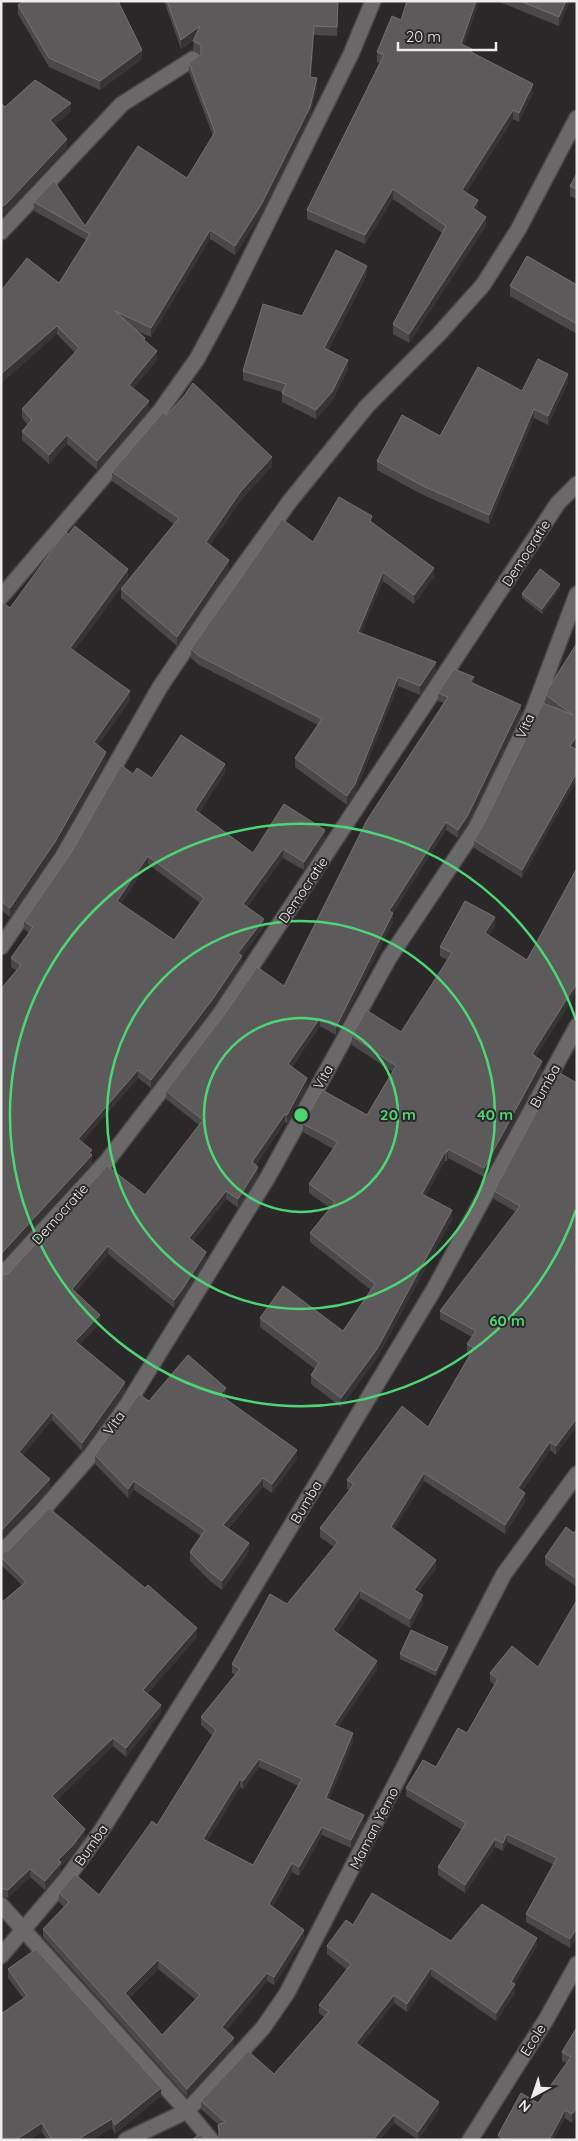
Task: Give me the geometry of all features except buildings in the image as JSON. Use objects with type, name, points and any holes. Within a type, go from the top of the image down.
[{"type":"street","points":[[1,597],[160,411],[197,358],[229,300],[338,80],[373,1]]},
{"type":"street","points":[[1,232],[122,104],[193,59]]},
{"type":"street","points":[[1,947],[63,856],[160,688],[220,598],[290,501],[367,406],[439,334],[483,285],[518,230],[577,118]]},
{"type":"street","name":"Democratie","points":[[1,1276],[107,1161],[220,1014],[558,502],[577,484]]},
{"type":"street","name":"Vita","points":[[1,1553],[42,1511],[91,1455],[127,1405],[268,1177],[389,958],[476,828],[533,711],[577,594]]},
{"type":"street","name":"Bumba","points":[[1,1956],[24,1932],[101,1831],[222,1640],[433,1291],[577,1026]]},
{"type":"street","name":"Maman Yemo","points":[[126,2140],[188,2111],[263,2028],[287,1993],[504,1574],[577,1474]]},
{"type":"street","points":[[1,1905],[188,2111],[211,2140]]},
{"type":"street","name":"Ecole","points":[[470,2140],[547,2018],[577,1964]]}]
